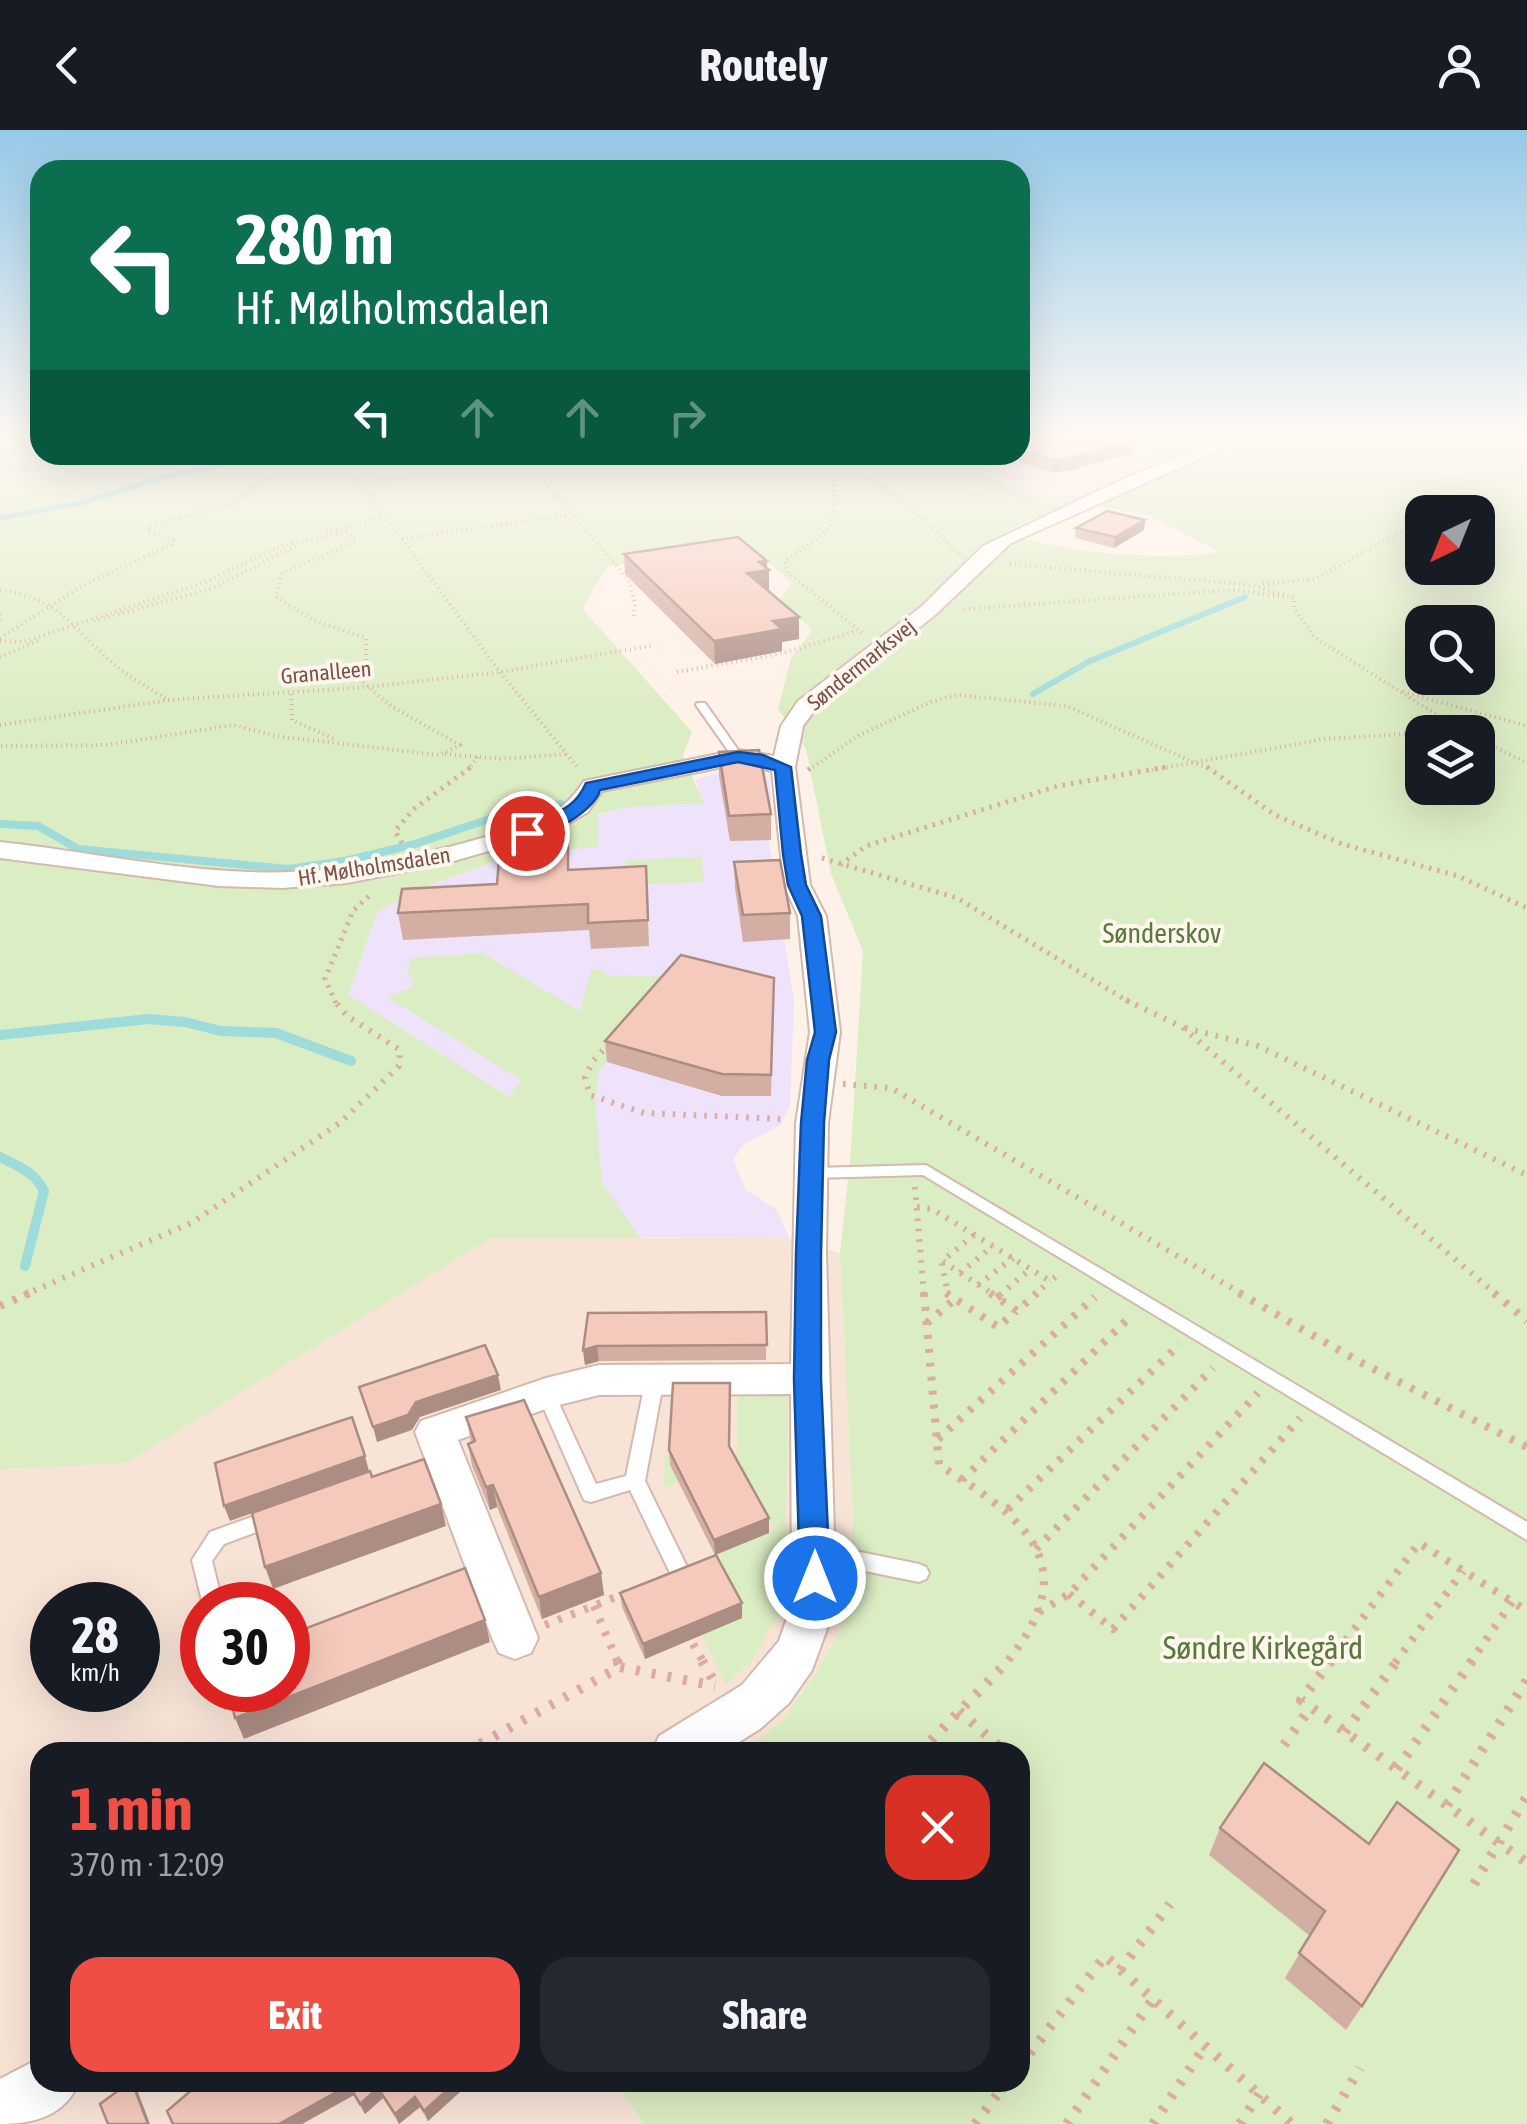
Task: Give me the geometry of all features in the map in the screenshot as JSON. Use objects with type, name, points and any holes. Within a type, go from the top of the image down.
[{"type":"street","name":"Søndermarksvej","points":[[695,1742],[736,1721],[764,1697],[796,1655],[814,1604],[816,1552],[808,1379],[812,1123],[818,1060],[826,1032],[812,916],[797,885],[792,854],[792,726],[806,706],[928,611],[1005,539],[1029,528]]},
{"type":"street","points":[[592,786],[738,757],[757,758],[793,770]]},
{"type":"street","name":"Hf. Mølholmsdalen","points":[[0,850],[184,875],[312,879],[472,850],[556,821],[589,800],[592,786]]},
{"type":"street","points":[[514,1638],[476,1568],[436,1459],[435,1432],[546,1393],[599,1380],[808,1379]]},
{"type":"street","points":[[0,2110],[33,2092]]},
{"type":"lane","points":[[701,705],[738,757]]},
{"type":"lane","points":[[814,1172],[926,1170],[1527,1532]]},
{"type":"lane","points":[[655,1378],[635,1481],[679,1571]]},
{"type":"lane","points":[[546,1393],[591,1494],[635,1481]]},
{"type":"lane","points":[[207,1582],[202,1560],[217,1538],[287,1513]]},
{"type":"lane","points":[[816,1552],[919,1573]]},
{"type":"path","points":[[0,640],[82,586],[172,546],[173,540],[148,528]]},
{"type":"path","points":[[322,535],[332,528]]},
{"type":"path","points":[[392,528],[592,786]]},
{"type":"path","points":[[402,540],[481,528]]},
{"type":"path","points":[[586,528],[628,579],[635,604],[633,618]]},
{"type":"path","points":[[830,528],[785,560],[788,573],[856,631],[885,644]]},
{"type":"path","points":[[932,528],[951,550],[980,560],[1252,585],[1315,579],[1405,530]]},
{"type":"path","points":[[0,640],[23,642],[170,594],[240,567],[266,552],[346,532],[356,538],[282,573],[276,597],[293,613],[328,627],[359,632],[366,638],[366,664],[356,676],[381,701],[460,745],[444,754],[344,741],[306,729],[292,720],[291,693]]},
{"type":"path","points":[[1252,585],[1294,598]]},
{"type":"path","points":[[0,590],[32,594],[56,606],[77,623],[111,662],[168,700]]},
{"type":"path","points":[[928,611],[1233,590],[1294,598]]},
{"type":"path","points":[[1294,598],[1294,608],[1314,637],[1434,715]]},
{"type":"path","points":[[0,614],[4,620],[0,622]]},
{"type":"path","points":[[0,657],[77,623]]},
{"type":"path","points":[[677,672],[783,653],[856,631]]},
{"type":"path","name":"Granalleen","points":[[0,725],[168,700],[366,687],[500,672],[654,644]]},
{"type":"path","points":[[1394,690],[1527,726]]},
{"type":"path","points":[[793,770],[818,766],[859,735],[931,702],[957,695],[1067,706],[1200,761],[1274,815],[1342,844],[1458,876],[1527,908]]},
{"type":"path","points":[[0,746],[107,745],[233,726],[254,732],[478,757],[569,754]]},
{"type":"path","points":[[840,865],[866,846],[1058,786],[1325,739],[1405,734]]},
{"type":"path","points":[[1495,747],[1527,763]]},
{"type":"path","points":[[0,1306],[193,1222],[341,1122],[399,1066],[400,1050],[347,1016],[330,997],[325,979],[353,911],[402,865],[405,847],[395,831],[402,819],[428,796],[472,768],[478,757]]},
{"type":"path","points":[[792,854],[812,854],[956,898],[1128,1001],[1182,1028],[1258,1046],[1527,1175]]},
{"type":"path","points":[[1182,1028],[1527,1321]]},
{"type":"path","points":[[616,1036],[593,1061],[585,1078],[590,1094],[644,1113],[812,1123]]},
{"type":"path","points":[[817,1083],[891,1088],[1358,1360],[1527,1447]]},
{"type":"path","points":[[914,1170],[939,1465],[1008,1510],[1026,1529],[1043,1572],[1040,1612]]},
{"type":"path","points":[[917,1207],[932,1209],[1050,1282]]},
{"type":"path","points":[[942,1262],[974,1235]]},
{"type":"path","points":[[960,1273],[993,1246]]},
{"type":"path","points":[[978,1286],[1013,1258]]},
{"type":"path","points":[[942,1262],[946,1294],[998,1328],[1076,1260]]},
{"type":"path","points":[[942,1262],[1017,1311]]},
{"type":"path","points":[[996,1298],[1030,1269]]},
{"type":"path","points":[[937,1440],[1112,1282]]},
{"type":"path","points":[[927,1323],[954,1299]]},
{"type":"path","points":[[962,1480],[1146,1302]]},
{"type":"path","points":[[1008,1510],[1194,1331]]},
{"type":"path","points":[[1036,1549],[1229,1352]]},
{"type":"path","points":[[930,1742],[1018,1648],[1040,1612],[1069,1594],[1272,1378]]},
{"type":"path","points":[[1069,1594],[1113,1629],[1314,1403]]},
{"type":"path","points":[[1527,1611],[1420,1543],[1301,1700],[1527,1863]]},
{"type":"path","points":[[514,1638],[679,1571]]},
{"type":"path","points":[[1346,1732],[1463,1571]]},
{"type":"path","points":[[1397,1769],[1512,1602]]},
{"type":"path","points":[[594,1606],[620,1667]]},
{"type":"path","points":[[484,1742],[620,1667],[716,1686]]},
{"type":"path","points":[[1447,1805],[1527,1680]]},
{"type":"path","points":[[1284,1745],[1311,1707]]},
{"type":"path","points":[[959,1711],[995,1742]]},
{"type":"path","points":[[1474,1884],[1527,1796]]},
{"type":"path","points":[[1120,1970],[1170,1904]]},
{"type":"path","points":[[1030,2053],[1105,1956],[1292,2124]]},
{"type":"path","points":[[1067,2124],[1153,1999]]},
{"type":"path","points":[[1153,2124],[1205,2046]]},
{"type":"path","points":[[1326,2124],[1360,2068]]},
{"type":"path","points":[[975,2124],[999,2092]]},
{"type":"path","points":[[1240,2124],[1259,2094]]},
{"type":"shaded area","points":[[730,769],[760,770],[769,778],[772,809],[765,816],[794,1001],[790,1105],[781,1125],[743,1145],[733,1160],[746,1190],[777,1210],[789,1238],[565,1237],[348,996],[378,911],[597,815],[631,807],[703,803],[696,780]]},
{"type":"shaded area","points":[[491,1238],[789,1238],[840,1253],[853,1522],[839,1632],[782,1720],[755,1742],[30,1742],[30,2092],[622,2092],[643,2124],[0,2124],[0,1470],[127,1463]]},
{"type":"green space","name":"Sønderskov","points":[[0,528],[1013,528],[1004,532],[1081,550],[1169,556],[1220,552],[1174,528],[1405,528],[1405,585],[1495,585],[1495,528],[1527,528],[1527,2124],[643,2124],[622,2092],[1030,2092],[1030,1742],[755,1742],[782,1720],[839,1632],[853,1522],[840,1253],[851,1150],[863,951],[831,874],[806,749],[778,709],[791,659],[812,630],[780,599],[791,583],[747,542],[607,567],[582,608],[692,732],[683,755],[704,803],[631,807],[598,814],[598,847],[513,855],[430,885],[378,911],[348,995],[509,1097],[521,1080],[387,997],[414,986],[408,974],[411,958],[482,953],[580,1011],[591,970],[604,969],[605,975],[677,977],[599,1071],[595,1101],[602,1183],[640,1238],[491,1238],[127,1463],[0,1470]]},
{"type":"green space","points":[[701,857],[704,882],[626,885],[626,860]]},
{"type":"green space","points":[[738,1387],[788,1387],[785,1571],[778,1615],[753,1659],[726,1685],[701,1635],[742,1617],[711,1557],[774,1530],[734,1461],[664,1488],[664,1456],[737,1454]]},
{"type":"building","points":[[1076,528],[1131,528],[1115,537]]},
{"type":"building","points":[[738,537],[767,561],[759,562],[769,570],[747,573],[799,617],[773,621],[782,629],[714,641],[624,554]]},
{"type":"building","points":[[759,750],[771,814],[729,816],[719,752]]},
{"type":"building","points":[[568,843],[568,870],[646,866],[648,920],[588,923],[588,904],[398,913],[402,889],[497,884],[500,846]]},
{"type":"building","points":[[780,860],[790,913],[743,915],[734,862]]},
{"type":"building","points":[[681,955],[774,978],[771,1075],[722,1074],[605,1041]]},
{"type":"building","points":[[766,1312],[767,1345],[597,1346],[583,1350],[588,1313]]},
{"type":"building","points":[[485,1345],[498,1375],[416,1402],[408,1415],[373,1427],[359,1387]]},
{"type":"building","points":[[673,1383],[730,1383],[729,1446],[769,1518],[714,1540],[669,1450]]},
{"type":"building","points":[[524,1400],[601,1573],[539,1597],[493,1485],[486,1487],[468,1444],[475,1441],[466,1417]]},
{"type":"building","points":[[352,1417],[365,1456],[224,1506],[215,1463]]},
{"type":"building","points":[[424,1459],[441,1504],[265,1567],[252,1513],[370,1471],[372,1477]]},
{"type":"building","points":[[716,1555],[742,1603],[643,1644],[620,1593]]},
{"type":"building","points":[[465,1568],[485,1620],[310,1689],[310,1627]]},
{"type":"building","points":[[1264,1763],[1369,1844],[1397,1802],[1459,1850],[1362,2006],[1299,1953],[1325,1911],[1220,1828]]},
{"type":"building","points":[[116,2092],[136,2092],[148,2124],[108,2124],[100,2104]]},
{"type":"building","points":[[189,2092],[336,2092],[279,2124],[173,2124],[167,2111]]},
{"type":"building","points":[[353,2092],[374,2092],[360,2104]]},
{"type":"building","points":[[381,2092],[445,2092],[424,2111],[415,2097],[395,2114]]},
{"type":"waterway","points":[[1033,694],[1088,662],[1245,597]]},
{"type":"waterway","points":[[0,824],[38,826],[78,849],[288,869],[345,861],[415,844],[501,815],[561,804]]},
{"type":"waterway","points":[[0,1035],[148,1019],[185,1022],[221,1031],[276,1033],[351,1061]]},
{"type":"waterway","points":[[0,1157],[31,1174],[44,1191],[25,1266]]},
{"type":"route","points":[[527,833],[573,812],[589,800],[592,786],[738,757],[757,758],[783,767],[797,885],[812,916],[826,1032],[818,1060],[812,1123],[814,1172],[808,1254],[815,1578]]},
{"type":"park label","name":"Søndre Kirkegård","points":[[1263,1647]]}]
